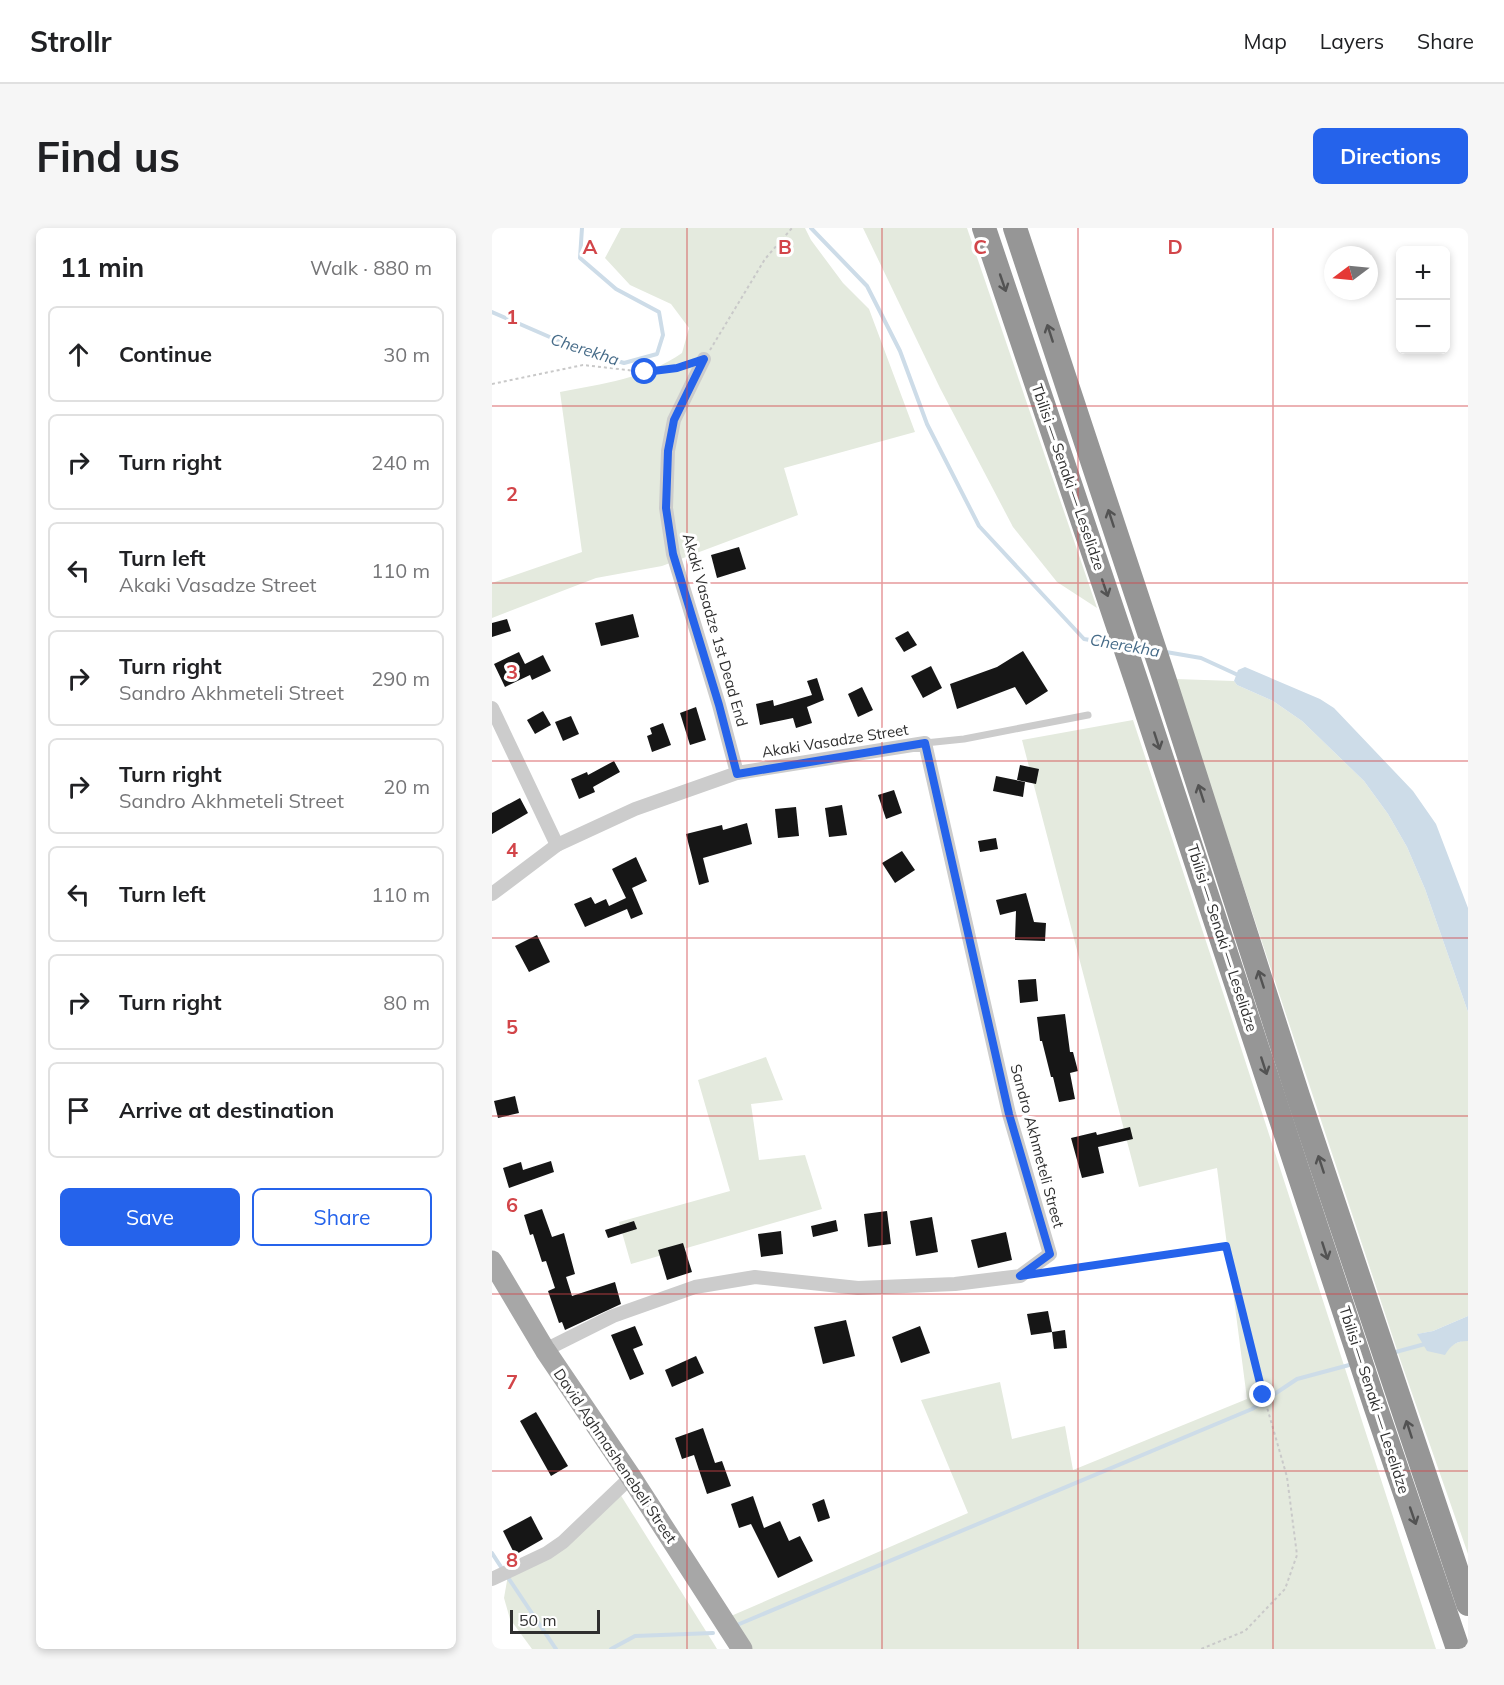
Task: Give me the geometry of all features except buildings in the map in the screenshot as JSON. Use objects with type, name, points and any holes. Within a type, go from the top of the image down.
[{"type":"highway","name":"Tbilisi — Senaki — Leselidze","points":[[984,228],[1458,1649]]},
{"type":"highway","name":"Tbilisi — Senaki — Leselidze","points":[[1015,228],[1165,681],[1298,1096],[1468,1604]]},
{"type":"highway","points":[[1444,1609],[1448,1649]]},
{"type":"main road","name":"David Aghmashenebeli Street","points":[[492,1261],[545,1350],[631,1477],[742,1649]]},
{"type":"street","name":"Akaki Vasadze 1st Dead End","points":[[704,359],[674,420],[668,451],[666,508],[673,554],[719,705],[737,774]]},
{"type":"street","points":[[492,708],[557,846]]},
{"type":"street","name":"Akaki Vasadze Street","points":[[492,894],[557,846],[635,809],[737,774],[925,743]]},
{"type":"street","name":"Sandro Akhmeteli Street","points":[[545,1350],[614,1316],[696,1287],[755,1277],[858,1288],[955,1284],[1020,1276],[1050,1254],[1009,1114],[925,743]]},
{"type":"street","points":[[492,1579],[546,1553],[563,1542],[631,1477]]},
{"type":"lane","points":[[925,743],[964,739],[1088,715]]},
{"type":"path","points":[[492,384],[583,365],[645,372],[677,368],[704,359],[765,260],[792,228]]},
{"type":"path","points":[[1020,1276],[1226,1246],[1266,1407],[1287,1477],[1297,1555],[1285,1589],[1245,1631],[1201,1649]]},
{"type":"shaded area","points":[[621,228],[805,228],[811,240],[843,283],[869,309],[915,432],[784,468],[798,515],[662,566],[596,578],[492,618],[492,583],[582,552],[560,392],[608,383],[639,374],[654,369],[682,353],[689,328],[671,304],[630,285],[605,258]]},
{"type":"shaded area","points":[[863,228],[967,228],[1097,608],[1057,582],[1013,527],[940,388]]},
{"type":"shaded area","points":[[1175,679],[1234,681],[1237,685],[1273,701],[1302,721],[1364,781],[1388,814],[1407,847],[1425,889],[1468,1012],[1468,1316],[1433,1331],[1418,1334],[1451,1345],[1468,1341],[1468,1554],[1400,1359]]},
{"type":"shaded area","points":[[1133,720],[1436,1649],[750,1649],[731,1616],[968,1513],[921,1400],[1000,1382],[1012,1439],[1065,1426],[1073,1470],[1247,1399],[1217,1168],[1139,1187],[1022,740]]},
{"type":"shaded area","points":[[766,1057],[783,1100],[751,1104],[759,1160],[805,1155],[822,1209],[631,1264],[619,1222],[730,1191],[698,1080]]},
{"type":"shaded area","points":[[620,1494],[717,1649],[532,1649],[510,1619],[504,1598],[508,1575]]},
{"type":"water","points":[[1245,667],[1320,699],[1334,708],[1413,791],[1436,824],[1468,908],[1468,1012],[1425,889],[1407,847],[1388,814],[1364,781],[1302,721],[1273,701],[1237,685],[1234,681],[1238,670]]},
{"type":"water","points":[[1468,1316],[1468,1341],[1454,1344],[1445,1355],[1427,1351],[1417,1334],[1433,1331]]},
{"type":"waterway","name":"Cherekha","points":[[492,312],[575,348],[624,363],[657,354],[663,335],[659,312],[616,289],[580,258],[582,228]]},
{"type":"waterway","name":"Cherekha","points":[[811,228],[867,286],[900,351],[927,424],[979,526],[1084,639],[1114,644]]},
{"type":"waterway","name":"Cherekha","points":[[1166,652],[1201,658],[1238,675]]},
{"type":"waterway","points":[[1392,1353],[1425,1344]]},
{"type":"waterway","points":[[737,1625],[1252,1409],[1297,1379],[1353,1364]]},
{"type":"waterway","points":[[492,1553],[503,1570]]},
{"type":"waterway","points":[[507,1576],[556,1649]]},
{"type":"waterway","points":[[611,1649],[635,1636],[713,1633]]},
{"type":"route","points":[[645,372],[677,368],[704,359],[674,420],[668,451],[666,508],[673,554],[719,705],[737,774],[925,743],[1009,1114],[1050,1254],[1020,1276],[1226,1246],[1263,1395]]}]
